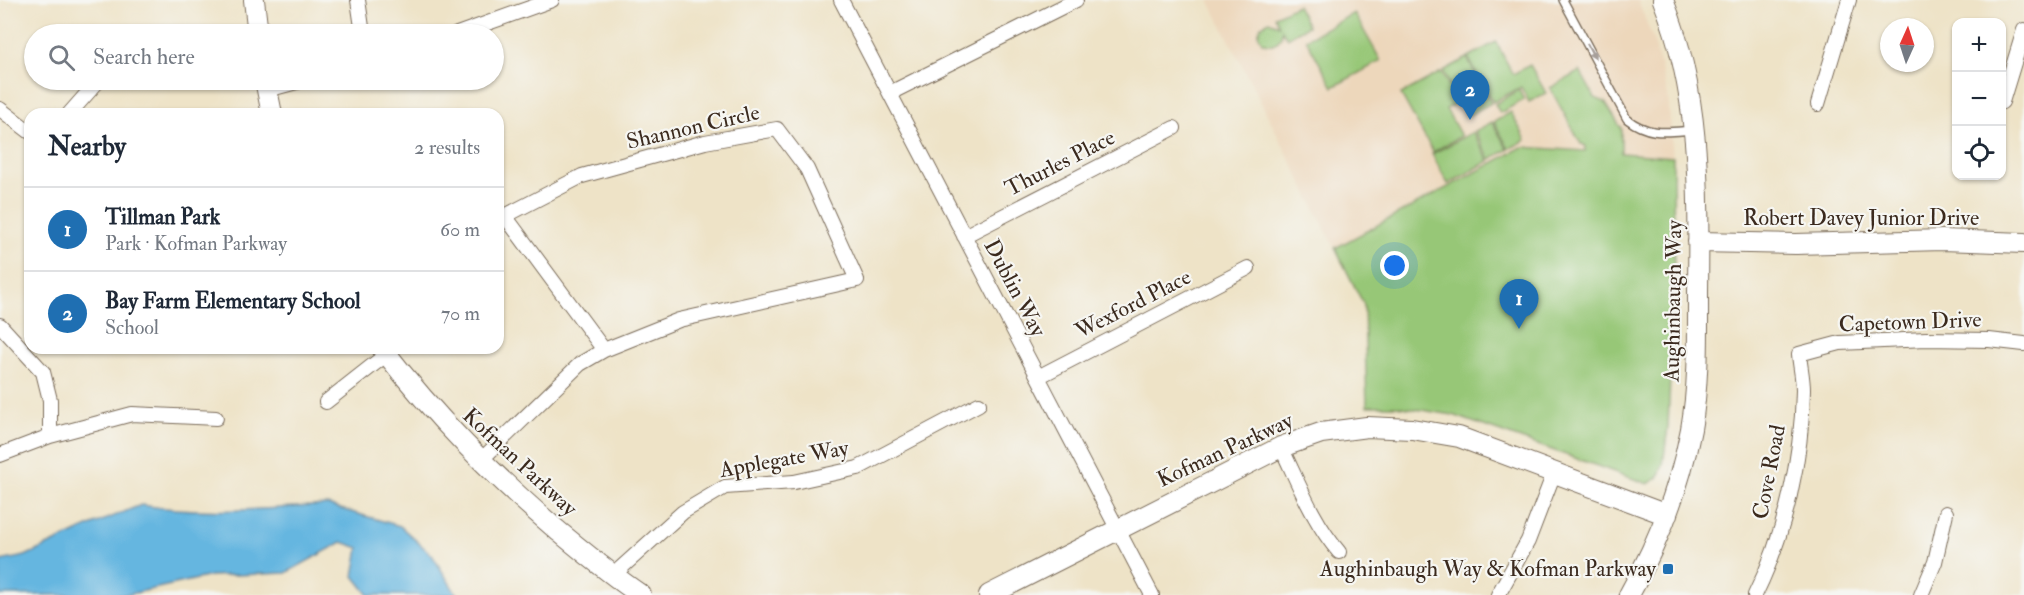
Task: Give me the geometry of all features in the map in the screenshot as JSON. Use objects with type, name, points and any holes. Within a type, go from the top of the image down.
[{"type":"street","points":[[254,0],[257,24]]},
{"type":"street","points":[[358,0],[362,24]]},
{"type":"street","points":[[482,24],[535,3],[552,0]]},
{"type":"street","name":"Dublin Way","points":[[841,0],[1152,595]]},
{"type":"street","points":[[890,93],[1076,0]]},
{"type":"street","name":"Aughinbaugh Way","points":[[1629,595],[1647,562],[1667,515],[1682,469],[1696,391],[1698,242],[1695,130],[1685,69],[1674,28],[1663,0]]},
{"type":"street","points":[[1818,104],[1849,0]]},
{"type":"street","points":[[2006,86],[2024,30]]},
{"type":"street","points":[[74,108],[90,90]]},
{"type":"street","points":[[267,90],[271,108]]},
{"type":"street","points":[[0,109],[24,127]]},
{"type":"street","name":"Thurles Place","points":[[964,236],[1174,128]]},
{"type":"street","name":"Shannon Circle","points":[[480,461],[580,364],[604,350],[679,320],[857,280],[807,169],[777,129],[705,141],[582,176],[505,216],[604,350]]},
{"type":"street","name":"Robert Davey Junior Drive","points":[[1698,242],[1796,244],[1943,240],[2024,243]]},
{"type":"street","name":"Wexford Place","points":[[1038,377],[1248,268]]},
{"type":"street","points":[[0,324],[24,351]]},
{"type":"street","name":"Capetown Drive","points":[[1799,354],[1840,343],[1916,339],[1989,339],[2024,344]]},
{"type":"street","points":[[27,354],[43,372],[50,400],[50,436]]},
{"type":"street","points":[[326,402],[382,354]]},
{"type":"street","name":"Kofman Parkway","points":[[387,354],[442,421],[480,461],[612,576],[640,595]]},
{"type":"street","name":"Cove Road","points":[[1755,595],[1767,572],[1791,490],[1801,431],[1803,388],[1799,354]]},
{"type":"street","name":"Applegate Way","points":[[612,576],[683,512],[725,487],[794,482],[858,468],[979,404]]},
{"type":"street","points":[[0,455],[50,436],[132,414],[216,417]]},
{"type":"street","name":"Kofman Parkway","points":[[989,595],[1281,447],[1321,433],[1367,427],[1412,429],[1459,438],[1667,515]]},
{"type":"street","points":[[1281,447],[1319,525],[1339,552]]},
{"type":"street","points":[[1498,595],[1528,541],[1554,473]]},
{"type":"street","points":[[1920,595],[1935,562],[1946,513]]},
{"type":"lane","points":[[1563,0],[1627,119],[1638,128],[1650,132],[1695,130]]},
{"type":"shaded area","points":[[1209,0],[1638,0],[1655,45],[1668,96],[1673,157],[1522,147],[1335,248]]},
{"type":"green space","points":[[1297,5],[1308,26],[1287,38],[1282,30],[1279,40],[1274,44],[1262,42],[1258,34],[1261,26],[1269,21],[1279,25],[1275,16]]},
{"type":"green space","points":[[1354,13],[1381,61],[1333,87],[1306,39]]},
{"type":"green space","points":[[1496,42],[1513,74],[1530,65],[1546,93],[1529,102],[1521,87],[1493,102],[1468,57]]},
{"type":"green space","points":[[1467,58],[1491,103],[1467,116],[1443,71]]},
{"type":"green space","points":[[1580,71],[1595,98],[1605,102],[1621,128],[1621,153],[1673,157],[1674,278],[1668,427],[1663,465],[1658,478],[1648,484],[1453,415],[1396,406],[1367,406],[1364,305],[1335,248],[1522,147],[1585,151],[1585,145],[1581,144],[1550,88]]},
{"type":"green space","points":[[1441,72],[1458,102],[1446,109],[1461,136],[1433,152],[1401,94]]},
{"type":"green space","points":[[1519,90],[1524,100],[1500,113],[1495,104]]},
{"type":"green space","points":[[1511,112],[1526,140],[1509,149],[1494,122]]},
{"type":"green space","points":[[1492,122],[1508,150],[1490,159],[1475,131]]},
{"type":"green space","points":[[1473,132],[1489,161],[1448,184],[1432,154]]},
{"type":"water","points":[[141,505],[210,510],[327,505],[400,526],[432,555],[457,595],[369,595],[354,576],[359,548],[342,542],[286,573],[211,576],[126,595],[0,595],[0,561],[25,556]]},
{"type":"place","name":"Bay Farm Elementary School","points":[[1470,120]]},
{"type":"place","name":"Tillman Park","points":[[1519,329]]},
{"type":"place","name":"Aughinbaugh Way & Kofman Parkway","points":[[1668,569]]}]
